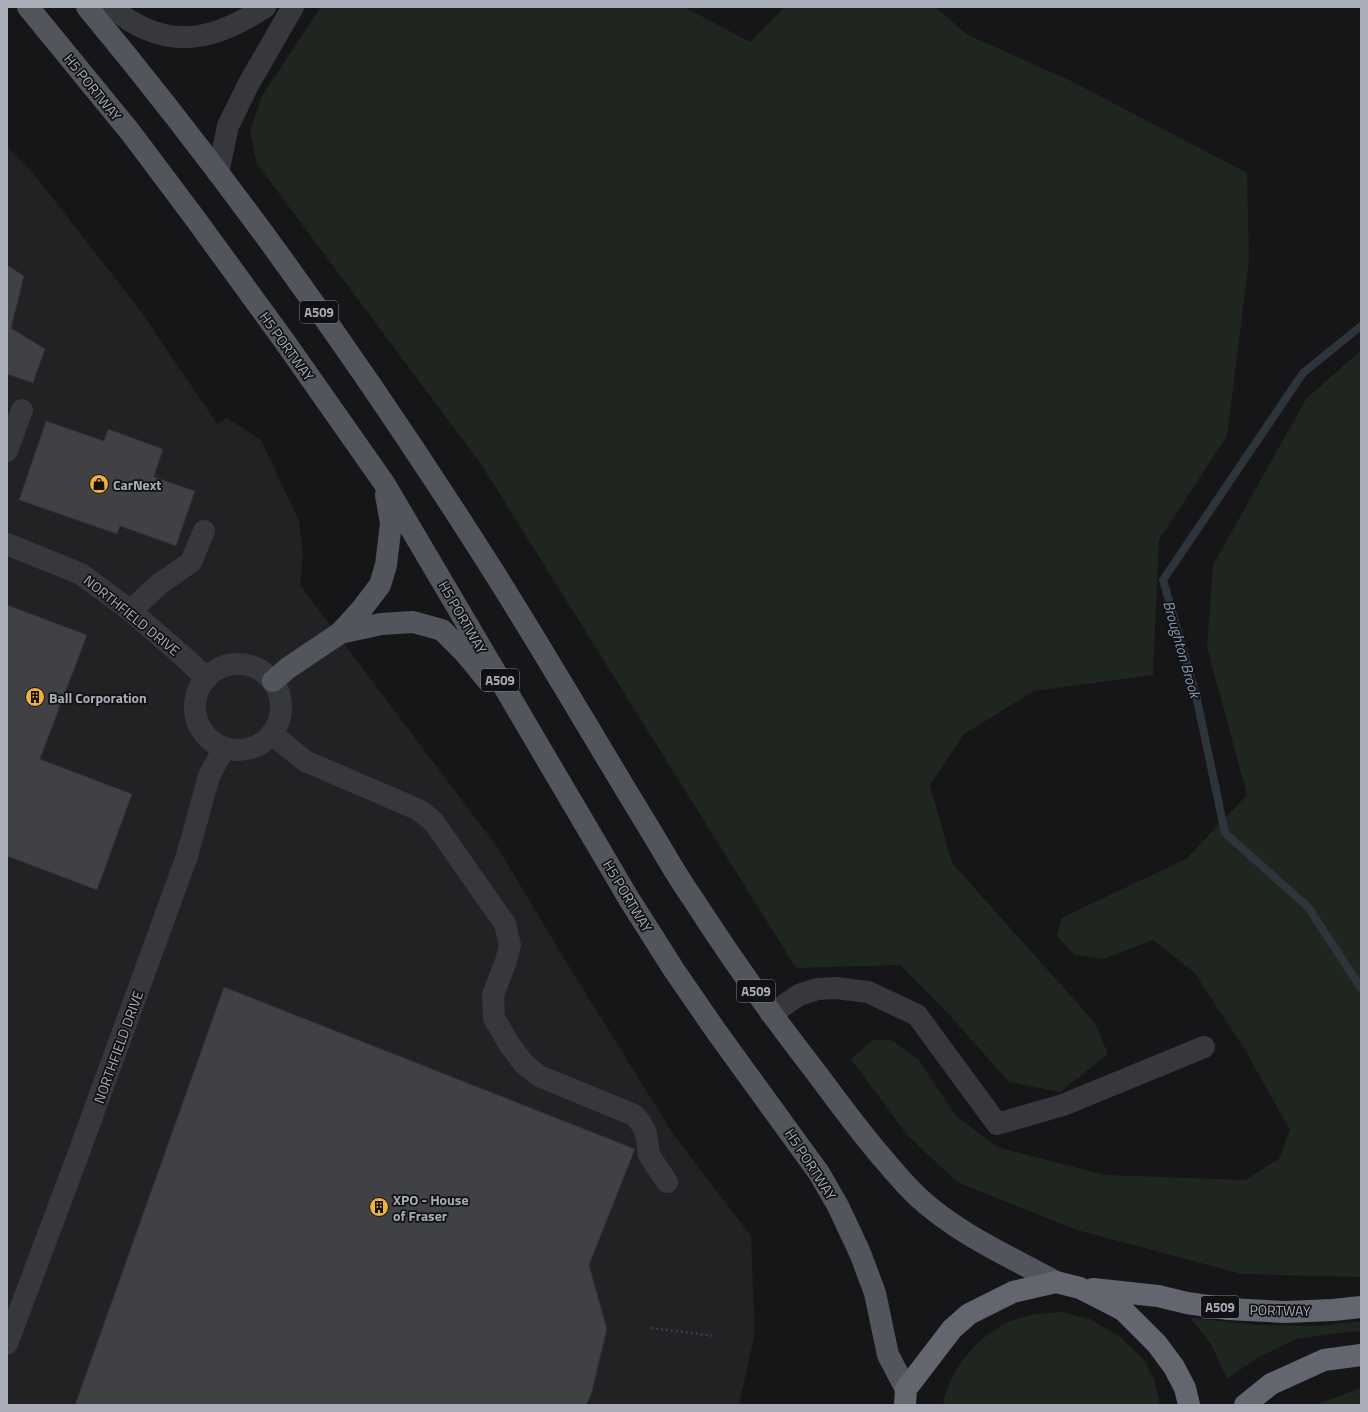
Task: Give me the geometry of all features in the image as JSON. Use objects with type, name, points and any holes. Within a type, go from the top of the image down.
[{"type":"highway","name":"A509","points":[[906,1397],[952,1329],[969,1314],[1013,1292],[1056,1282],[1080,1288],[1123,1310],[1158,1344],[1174,1366],[1185,1388],[1189,1405]]},
{"type":"highway","name":"PORTWAY","points":[[1080,1288],[1158,1296],[1187,1303],[1235,1309],[1285,1312],[1361,1307]]},
{"type":"highway","points":[[1245,1405],[1272,1384],[1324,1360],[1361,1355]]},
{"type":"main road","name":"H5 PORTWAY","points":[[28,7],[131,133],[197,221],[285,342],[384,483],[629,899],[674,970],[716,1031],[815,1167],[838,1206],[860,1253],[875,1292],[888,1355],[906,1397]]},
{"type":"main road","name":"A509","points":[[87,7],[218,173],[302,287],[398,425],[532,631],[618,778],[692,898],[771,1014],[871,1144],[896,1175],[917,1196],[962,1230],[1056,1282]]},
{"type":"main road","name":"A509","points":[[340,633],[361,610],[380,585],[386,565],[391,523],[384,483]]},
{"type":"main road","name":"A509","points":[[340,633],[381,624],[414,622],[442,630],[465,653],[530,731]]},
{"type":"main road","points":[[273,681],[288,668],[340,633]]},
{"type":"street","points":[[112,7],[129,20],[146,28],[174,37],[198,37],[222,30],[245,20],[265,7]]},
{"type":"street","points":[[218,173],[228,126],[248,84],[293,7]]},
{"type":"street","points":[[7,451],[22,410]]},
{"type":"street","points":[[131,611],[158,585],[191,562],[204,531]]},
{"type":"street","name":"NORTHFIELD DRIVE","points":[[7,544],[81,574],[131,611],[206,678]]},
{"type":"street","points":[[240,664],[252,666],[264,672],[273,681],[279,694],[282,708],[279,722],[272,734],[262,743],[250,749],[238,751],[224,748],[212,742],[202,731],[196,718],[195,704],[198,690],[206,678],[215,670],[227,665],[240,664]]},
{"type":"street","points":[[272,734],[305,761],[419,810],[433,821],[505,924],[510,945],[506,961],[493,995],[494,1018],[508,1044],[524,1064],[539,1076],[634,1115],[646,1133],[650,1155],[667,1182]]},
{"type":"street","name":"NORTHFIELD DRIVE","points":[[7,1344],[187,856],[209,776],[224,748]]},
{"type":"street","points":[[771,1014],[799,996],[817,989],[836,988],[868,992],[917,1015],[997,1124],[1063,1105],[1204,1047]]},
{"type":"path","points":[[652,1328],[715,1336]]},
{"type":"shaded area","points":[[321,7],[684,7],[750,42],[785,7],[935,7],[968,35],[1071,81],[1247,173],[1249,260],[1227,436],[1159,540],[1153,675],[1034,691],[964,734],[930,785],[952,863],[1095,1023],[1108,1054],[1060,1092],[1009,1082],[955,1021],[900,965],[796,968],[481,464],[257,164],[250,131],[262,96]]},
{"type":"shaded area","points":[[7,147],[33,173],[143,314],[217,424],[227,418],[261,440],[299,521],[303,554],[300,585],[498,848],[565,960],[674,1135],[751,1236],[755,1334],[739,1405],[7,1405]]},
{"type":"shaded area","points":[[1361,350],[1361,1277],[1242,1274],[1077,1230],[957,1182],[907,1135],[851,1059],[873,1040],[891,1040],[919,1060],[956,1116],[997,1147],[1105,1175],[1245,1180],[1279,1159],[1290,1130],[1245,1050],[1194,972],[1153,940],[1103,959],[1075,955],[1057,936],[1061,918],[1186,859],[1247,795],[1207,647],[1213,565],[1306,399]]},
{"type":"shaded area","points":[[1061,1312],[1090,1319],[1119,1336],[1144,1360],[1155,1382],[1160,1405],[943,1405],[953,1375],[962,1361],[985,1337],[1012,1321],[1027,1316]]},
{"type":"shaded area","points":[[1190,1318],[1259,1325],[1316,1326],[1361,1321],[1361,1331],[1296,1339],[1257,1358],[1227,1379],[1211,1344]]},
{"type":"shaded area","points":[[1361,1389],[1361,1405],[1315,1405]]},
{"type":"building","points":[[7,265],[24,276],[11,328],[45,349],[33,383],[7,374]]},
{"type":"building","name":"CarNext","points":[[46,421],[104,441],[108,429],[163,449],[154,477],[195,491],[176,546],[120,526],[117,534],[19,500]]},
{"type":"building","name":"Ball Corporation","points":[[7,605],[87,635],[40,759],[132,794],[97,890],[7,856]]},
{"type":"building","name":"XPO - House of Fraser","points":[[224,987],[635,1149],[589,1265],[607,1329],[591,1395],[586,1405],[75,1405]]},
{"type":"waterway","name":"Broughton Brook","points":[[1361,326],[1303,373],[1163,580],[1196,695],[1225,833],[1308,907],[1361,988]]},
{"type":"place","name":"CarNext","points":[[99,484]]},
{"type":"place","name":"Ball Corporation","points":[[35,697]]},
{"type":"place","name":"XPO - House of Fraser","points":[[379,1207]]}]
